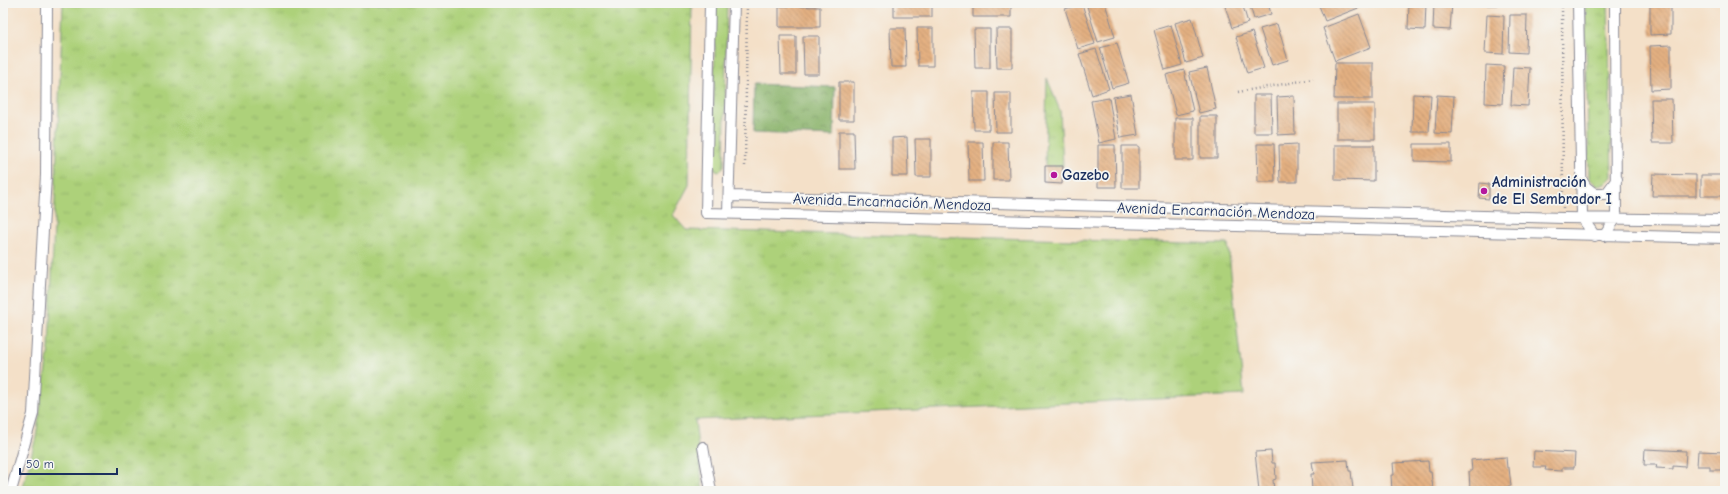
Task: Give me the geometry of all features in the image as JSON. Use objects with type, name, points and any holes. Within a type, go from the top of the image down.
[{"type":"street","points":[[11,491],[33,414],[46,175],[47,3]]},
{"type":"street","name":"Avenida Encarnación Mendoza","points":[[710,3],[706,213],[1725,238]]},
{"type":"street","points":[[728,213],[734,3]]},
{"type":"street","points":[[1578,3],[1582,218],[1599,236],[1616,218],[1615,3]]},
{"type":"street","points":[[1581,179],[1586,187],[1594,194],[1606,194],[1617,179]]},
{"type":"street","name":"Avenida Encarnación Mendoza","points":[[729,196],[1563,218],[1725,220]]},
{"type":"street","points":[[703,446],[711,491]]},
{"type":"path","points":[[745,166],[747,3]]},
{"type":"path","points":[[1562,3],[1563,218]]},
{"type":"path","points":[[1238,92],[1313,79]]},
{"type":"green space","points":[[63,3],[692,3],[689,185],[673,215],[686,230],[1228,244],[1244,395],[695,420],[703,491],[22,491],[36,437],[49,348]]},
{"type":"green space","points":[[716,3],[727,3],[724,166],[719,172],[716,171],[712,163]]},
{"type":"green space","points":[[1585,3],[1608,3],[1612,177],[1605,184],[1596,185],[1589,178]]},
{"type":"green space","points":[[1047,78],[1060,111],[1063,166],[1045,166]]},
{"type":"green space","points":[[754,84],[835,87],[834,136],[753,133]]},
{"type":"building","points":[[894,3],[932,3],[932,17],[894,17]]},
{"type":"building","points":[[973,3],[1011,3],[1011,17],[973,17]]},
{"type":"building","points":[[1086,3],[1105,3],[1115,37],[1098,42]]},
{"type":"building","points":[[1224,3],[1242,3],[1248,23],[1232,28]]},
{"type":"building","points":[[1249,3],[1268,3],[1271,14],[1254,19]]},
{"type":"building","points":[[1318,3],[1359,3],[1361,7],[1325,21]]},
{"type":"building","points":[[1409,3],[1426,3],[1425,30],[1408,29]]},
{"type":"building","points":[[1434,3],[1452,3],[1450,30],[1433,29]]},
{"type":"building","points":[[1483,3],[1529,3],[1529,5],[1483,5]]},
{"type":"building","points":[[1650,3],[1671,3],[1671,34],[1650,35]]},
{"type":"building","points":[[1082,4],[1095,44],[1078,49],[1065,9]]},
{"type":"building","points":[[779,6],[820,7],[820,27],[779,27]]},
{"type":"building","points":[[1359,14],[1371,47],[1335,61],[1323,28]]},
{"type":"building","points":[[1487,15],[1504,16],[1503,54],[1485,53]]},
{"type":"building","points":[[1510,15],[1527,15],[1526,53],[1509,52]]},
{"type":"building","points":[[1192,18],[1203,58],[1186,63],[1175,23]]},
{"type":"building","points":[[1277,24],[1288,60],[1272,65],[1260,29]]},
{"type":"building","points":[[1171,25],[1182,65],[1165,70],[1154,30]]},
{"type":"building","points":[[890,28],[905,28],[906,67],[891,67]]},
{"type":"building","points":[[917,28],[933,28],[933,66],[918,66]]},
{"type":"building","points":[[974,29],[990,29],[990,68],[975,68]]},
{"type":"building","points":[[996,29],[1012,29],[1012,68],[997,68]]},
{"type":"building","points":[[1252,32],[1264,68],[1247,73],[1236,37]]},
{"type":"building","points":[[780,36],[796,36],[796,74],[781,74]]},
{"type":"building","points":[[803,36],[819,36],[819,74],[804,74]]},
{"type":"building","points":[[1117,43],[1129,83],[1112,88],[1100,48]]},
{"type":"building","points":[[1671,45],[1671,89],[1651,90],[1650,46]]},
{"type":"building","points":[[1096,49],[1109,89],[1092,95],[1079,54]]},
{"type":"building","points":[[1335,63],[1373,63],[1373,99],[1334,99]]},
{"type":"building","points":[[1486,65],[1504,66],[1502,104],[1485,103]]},
{"type":"building","points":[[1513,67],[1530,68],[1528,106],[1511,105]]},
{"type":"building","points":[[1207,68],[1216,109],[1199,113],[1189,72]]},
{"type":"building","points":[[1184,70],[1193,111],[1176,115],[1166,75]]},
{"type":"building","points":[[839,82],[854,82],[854,120],[839,120]]},
{"type":"building","points":[[973,92],[989,92],[989,130],[974,130]]},
{"type":"building","points":[[995,93],[1011,93],[1011,132],[996,132]]},
{"type":"building","points":[[1131,94],[1138,135],[1120,138],[1113,97]]},
{"type":"building","points":[[1413,94],[1431,95],[1429,132],[1412,132]]},
{"type":"building","points":[[1254,95],[1271,95],[1272,133],[1254,133]]},
{"type":"building","points":[[1437,95],[1454,96],[1452,134],[1435,133]]},
{"type":"building","points":[[1294,96],[1295,134],[1278,135],[1277,97]]},
{"type":"building","points":[[1109,98],[1116,139],[1099,143],[1091,101]]},
{"type":"building","points":[[1651,99],[1672,99],[1673,143],[1652,143]]},
{"type":"building","points":[[1337,104],[1375,104],[1375,139],[1337,139]]},
{"type":"building","points":[[1200,116],[1217,116],[1217,158],[1200,158]]},
{"type":"building","points":[[1175,118],[1193,118],[1193,160],[1175,160]]},
{"type":"building","points":[[839,131],[854,131],[855,169],[839,169]]},
{"type":"building","points":[[907,137],[908,176],[892,176],[892,138]]},
{"type":"building","points":[[915,139],[931,139],[931,177],[916,177]]},
{"type":"building","points":[[968,142],[983,142],[984,181],[969,181]]},
{"type":"building","points":[[993,142],[1008,142],[1009,180],[993,180]]},
{"type":"building","points":[[1257,144],[1274,144],[1275,182],[1258,182]]},
{"type":"building","points":[[1297,144],[1297,182],[1280,182],[1279,145]]},
{"type":"building","points":[[1414,144],[1451,144],[1451,162],[1414,161]]},
{"type":"building","points":[[1098,145],[1115,145],[1116,187],[1098,187]]},
{"type":"building","points":[[1335,145],[1374,145],[1374,181],[1335,180]]},
{"type":"building","points":[[1122,146],[1139,146],[1139,188],[1122,188]]},
{"type":"building","name":"Gazebo","points":[[1045,166],[1063,166],[1062,184],[1045,183]]},
{"type":"building","points":[[1653,174],[1696,175],[1696,196],[1652,196]]},
{"type":"building","points":[[1701,175],[1725,175],[1725,196],[1701,196]]},
{"type":"building","name":"Administración de El Sembrador I","points":[[1480,183],[1489,184],[1489,199],[1479,198]]},
{"type":"building","points":[[1645,449],[1686,451],[1685,467],[1673,466],[1673,469],[1656,468],[1657,465],[1644,465]]},
{"type":"building","points":[[1271,451],[1272,463],[1275,463],[1276,479],[1273,480],[1274,491],[1259,491],[1255,452]]},
{"type":"building","points":[[1534,451],[1575,453],[1574,468],[1562,468],[1562,471],[1545,470],[1546,467],[1533,467]]},
{"type":"building","points":[[1698,451],[1725,452],[1725,470],[1710,470],[1710,466],[1697,466]]},
{"type":"building","points":[[1506,457],[1511,486],[1508,486],[1509,491],[1473,491],[1473,488],[1470,489],[1469,471],[1472,471],[1471,460]]},
{"type":"building","points":[[1348,460],[1353,489],[1350,489],[1350,491],[1312,491],[1311,474],[1314,474],[1312,462]]},
{"type":"building","points":[[1428,461],[1433,489],[1430,491],[1392,491],[1391,475],[1394,475],[1393,463]]},
{"type":"place","name":"Gazebo","points":[[1054,175]]},
{"type":"place","name":"Administración de El Sembrador I","points":[[1484,191]]}]
